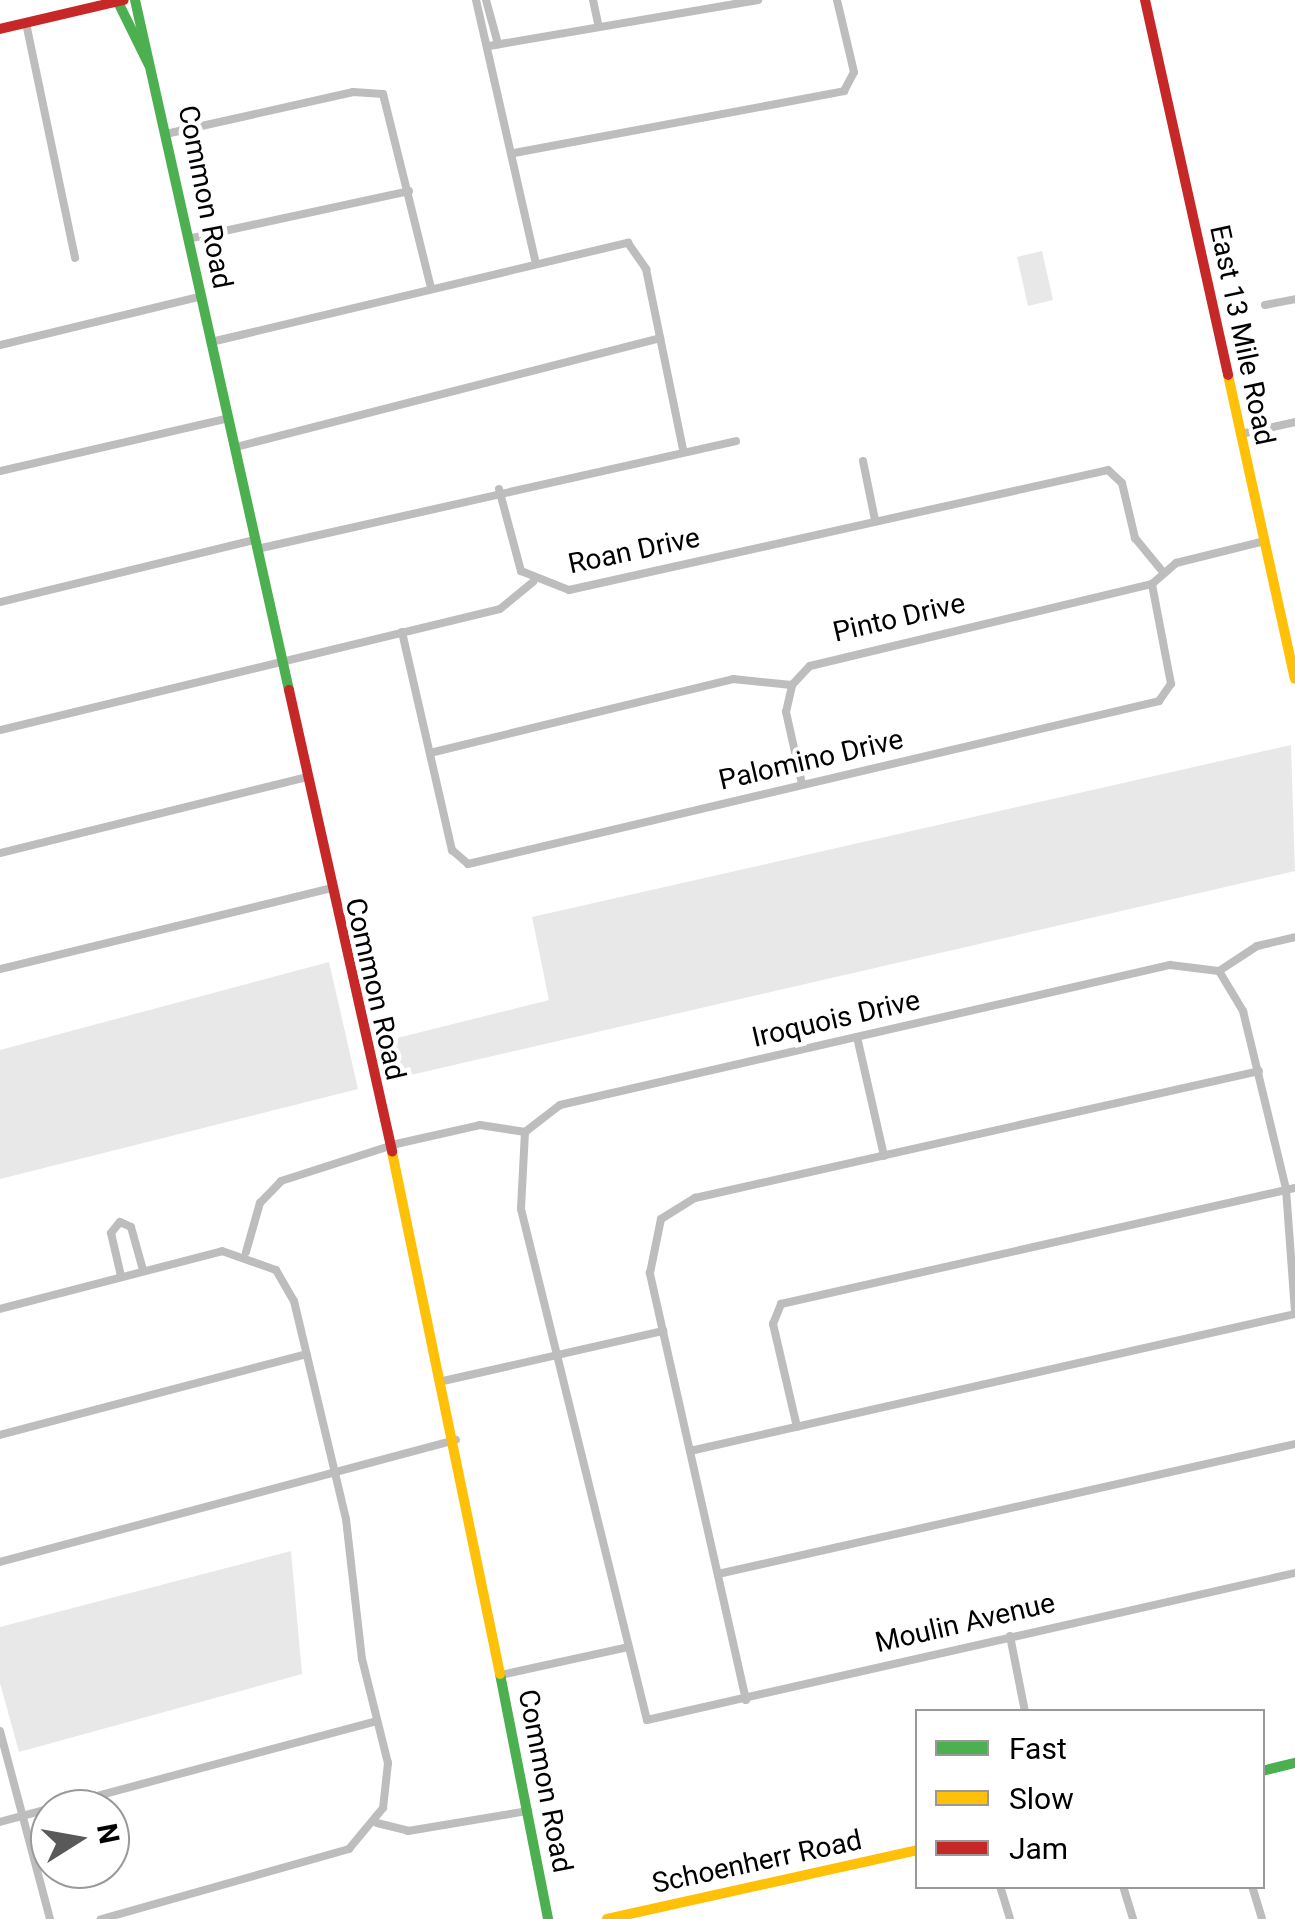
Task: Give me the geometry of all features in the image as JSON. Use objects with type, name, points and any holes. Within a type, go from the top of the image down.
[{"type":"street","name":"Common Road","points":[[135,0],[170,132],[211,342],[329,889],[456,1440],[548,1919]]},
{"type":"street","points":[[476,0],[494,45]]},
{"type":"street","points":[[486,0],[536,258]]},
{"type":"street","points":[[592,0],[598,24]]},
{"type":"street","points":[[494,45],[708,5],[758,0]]},
{"type":"street","points":[[514,153],[852,86],[837,0]]},
{"type":"street","name":"East 13 Mile Road","points":[[1145,0],[1294,672]]},
{"type":"street","name":"Common Road","points":[[120,1],[152,70]]},
{"type":"street","points":[[0,29],[120,1]]},
{"type":"street","points":[[26,23],[75,258]]},
{"type":"street","points":[[170,132],[376,92],[390,106],[432,288]]},
{"type":"street","points":[[192,238],[409,191]]},
{"type":"street","points":[[211,342],[358,314],[536,258],[634,245],[660,338],[683,450]]},
{"type":"street","points":[[0,345],[202,296]]},
{"type":"street","points":[[1265,305],[1295,299]]},
{"type":"street","points":[[236,447],[660,338]]},
{"type":"street","points":[[0,471],[229,418]]},
{"type":"street","points":[[1241,434],[1295,422]]},
{"type":"street","points":[[0,602],[499,488],[736,441]]},
{"type":"street","points":[[863,461],[875,520]]},
{"type":"street","name":"Roan Drive","points":[[0,730],[500,609],[533,582],[579,588],[875,520],[1114,472],[1136,538],[1163,572]]},
{"type":"street","points":[[499,488],[513,554],[533,582]]},
{"type":"street","points":[[1152,584],[1163,572],[1265,541]]},
{"type":"street","name":"Pinto Drive","points":[[792,686],[833,657],[1152,584]]},
{"type":"street","name":"Palomino Drive","points":[[430,753],[462,862],[802,784],[1169,694],[1152,584]]},
{"type":"street","points":[[402,632],[430,753],[733,680],[792,686],[787,726],[802,784]]},
{"type":"street","points":[[0,853],[306,777]]},
{"type":"street","points":[[0,969],[329,889]]},
{"type":"street","points":[[690,1451],[1295,1313],[1291,1189],[1240,1000],[1219,972],[1251,948],[1295,936]]},
{"type":"street","name":"Iroquois Drive","points":[[524,1132],[560,1106],[1170,965],[1219,972]]},
{"type":"street","points":[[858,1037],[884,1156]]},
{"type":"street","points":[[746,1700],[648,1256],[658,1224],[690,1200],[1259,1070]]},
{"type":"street","points":[[246,1252],[260,1203],[281,1181],[476,1125],[524,1132],[518,1188],[628,1647],[501,1675]]},
{"type":"street","points":[[796,1426],[773,1324],[781,1304],[1291,1189]]},
{"type":"street","points":[[122,1276],[111,1233],[120,1222],[131,1228],[143,1270]]},
{"type":"street","points":[[0,1297],[2,1308],[143,1270],[246,1252],[288,1284],[335,1473],[389,1782],[377,1822],[333,1857],[101,1919]]},
{"type":"street","points":[[443,1381],[663,1331]]},
{"type":"street","points":[[0,1436],[306,1354]]},
{"type":"street","points":[[0,1562],[456,1440]]},
{"type":"street","points":[[718,1574],[1295,1444]]},
{"type":"street","name":"Moulin Avenue","points":[[628,1647],[647,1720],[1295,1573]]},
{"type":"street","points":[[1010,1636],[1025,1709]]},
{"type":"street","points":[[0,1822],[377,1721]]},
{"type":"street","points":[[0,1731],[50,1919]]},
{"type":"street","points":[[1265,1770],[1295,1764]]},
{"type":"street","points":[[377,1822],[408,1831],[528,1811]]},
{"type":"street","name":"Schoenherr Road","points":[[607,1919],[915,1851]]},
{"type":"street","points":[[1001,1889],[1010,1919]]},
{"type":"street","points":[[1123,1889],[1133,1919]]},
{"type":"street","points":[[1253,1889],[1262,1919]]},
{"type":"shaded area","points":[[1042,251],[1053,300],[1028,306],[1017,257]]},
{"type":"shaded area","points":[[1291,745],[1295,871],[389,1080],[381,1042],[549,1000],[532,917]]},
{"type":"shaded area","points":[[329,962],[358,1089],[0,1179],[0,1050]]},
{"type":"shaded area","points":[[291,1551],[302,1674],[19,1752],[0,1683],[0,1627]]},
{"type":"traffic: fast","points":[[117,0],[149,65]]},
{"type":"traffic: fast","points":[[135,0],[289,690]]},
{"type":"traffic: fast","points":[[500,1674],[548,1919]]},
{"type":"traffic: fast","points":[[1265,1770],[1295,1763]]},
{"type":"traffic: slow","points":[[1228,375],[1295,679]]},
{"type":"traffic: slow","points":[[392,1152],[500,1674]]},
{"type":"traffic: slow","points":[[607,1919],[915,1851]]},
{"type":"traffic: jam","points":[[0,29],[124,0]]},
{"type":"traffic: jam","points":[[1145,0],[1228,375]]},
{"type":"traffic: jam","points":[[289,690],[392,1152]]}]
